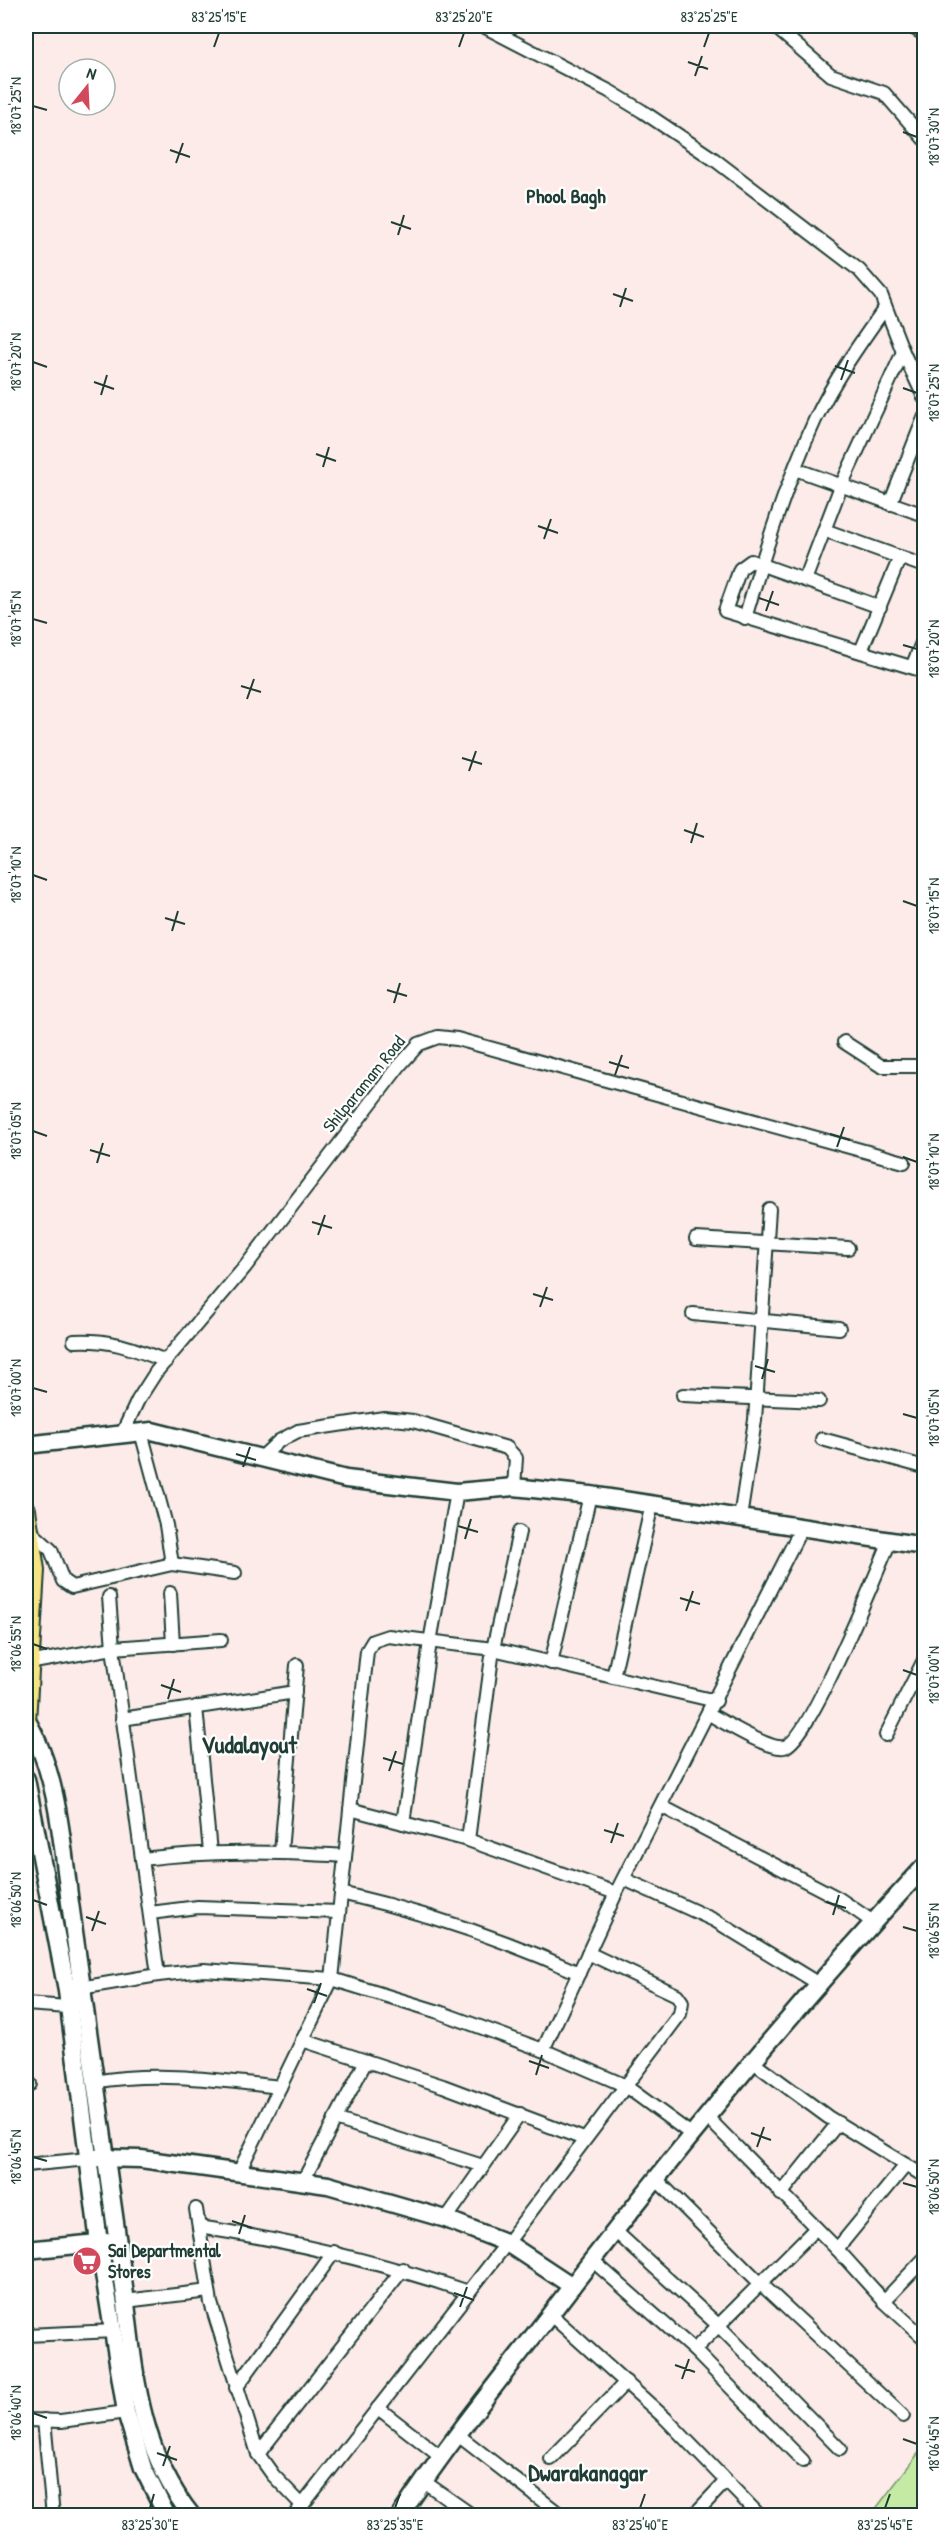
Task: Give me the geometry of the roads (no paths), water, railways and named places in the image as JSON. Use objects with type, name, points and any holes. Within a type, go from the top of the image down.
[{"type":"main road","points":[[26,1510],[35,1570],[26,1721]]},
{"type":"street","points":[[483,26],[609,91],[715,160],[859,270],[872,281],[924,397]]},
{"type":"street","points":[[774,26],[831,75],[884,93],[924,139]]},
{"type":"street","points":[[910,26],[924,34]]},
{"type":"street","points":[[745,618],[795,469],[827,397],[885,308]]},
{"type":"street","points":[[805,580],[841,486],[903,352]]},
{"type":"street","points":[[890,504],[924,418]]},
{"type":"street","points":[[795,469],[924,515]]},
{"type":"street","points":[[824,530],[924,566]]},
{"type":"street","points":[[861,651],[900,557]]},
{"type":"street","points":[[880,607],[752,561],[740,569],[725,611],[924,671]]},
{"type":"street","points":[[912,667],[924,638]]},
{"type":"street","name":"Shilparamam Road","points":[[122,1434],[138,1400],[166,1361],[244,1267],[400,1065],[420,1044],[438,1037],[457,1039],[904,1162]]},
{"type":"street","points":[[844,1042],[881,1066],[924,1066]]},
{"type":"street","points":[[740,1518],[757,1400],[770,1209]]},
{"type":"street","points":[[696,1239],[848,1248]]},
{"type":"street","points":[[693,1314],[839,1328]]},
{"type":"street","points":[[74,1341],[98,1339],[117,1342],[166,1361]]},
{"type":"street","points":[[683,1395],[819,1401]]},
{"type":"street","points":[[261,1458],[279,1441],[298,1431],[384,1418],[413,1421],[507,1448],[516,1458],[514,1486]]},
{"type":"street","points":[[26,1445],[152,1431],[346,1479],[457,1492],[514,1486],[652,1504],[924,1546]]},
{"type":"street","points":[[141,1432],[166,1525],[171,1564]]},
{"type":"street","points":[[822,1439],[924,1467]]},
{"type":"street","points":[[403,1823],[430,1641],[457,1492]]},
{"type":"street","points":[[551,1663],[590,1496]]},
{"type":"street","points":[[613,1677],[652,1504]]},
{"type":"street","points":[[543,2050],[616,1893],[716,1701],[802,1527]]},
{"type":"street","points":[[29,1530],[51,1550],[63,1581],[72,1587],[171,1564],[235,1573]]},
{"type":"street","points":[[468,1840],[493,1649],[519,1532]]},
{"type":"street","points":[[709,1714],[774,1746],[786,1747],[793,1742],[816,1706],[890,1541]]},
{"type":"street","points":[[170,1593],[173,1644]]},
{"type":"street","points":[[109,1597],[112,1648],[158,1975]]},
{"type":"street","points":[[239,2172],[332,1979],[369,1646],[379,1638],[388,1636],[493,1649],[716,1701]]},
{"type":"street","points":[[28,1663],[112,1648],[221,1640]]},
{"type":"street","points":[[886,1735],[924,1660]]},
{"type":"street","points":[[281,1852],[297,1665]]},
{"type":"street","points":[[122,1719],[295,1692]]},
{"type":"street","points":[[196,1707],[210,1852]]},
{"type":"street","points":[[26,1721],[41,1750],[60,1828],[72,1995],[96,2158],[118,2242],[131,2362],[154,2453],[175,2494],[189,2515]]},
{"type":"street","points":[[26,1779],[72,1995],[94,2082],[99,2243],[115,2331],[126,2412],[143,2468],[167,2516]]},
{"type":"street","points":[[661,1806],[838,1898],[873,1922]]},
{"type":"street","points":[[350,1809],[468,1840],[616,1893]]},
{"type":"street","points":[[142,1859],[210,1852],[281,1852],[345,1856]]},
{"type":"street","points":[[399,2516],[550,2314],[691,2134],[873,1922],[924,1867]]},
{"type":"street","points":[[624,1879],[714,1920],[819,1984]]},
{"type":"street","points":[[341,1893],[442,1920],[519,1946],[579,1973]]},
{"type":"street","points":[[150,1913],[198,1907],[339,1912]]},
{"type":"street","points":[[294,2516],[507,2243],[624,2085],[680,2014],[682,2002],[665,1988],[588,1953]]},
{"type":"street","points":[[26,2004],[158,1975],[204,1970],[332,1979],[439,2012],[543,2050],[624,2085],[691,2134]]},
{"type":"street","points":[[302,2040],[520,2114],[584,2139]]},
{"type":"street","points":[[303,2181],[366,2061]]},
{"type":"street","points":[[752,2061],[838,2123],[924,2176]]},
{"type":"street","points":[[94,2082],[128,2076],[167,2075],[280,2087]]},
{"type":"street","points":[[446,2219],[520,2114]]},
{"type":"street","points":[[706,2116],[837,2249],[884,2301],[924,2338]]},
{"type":"street","points":[[335,2119],[483,2166]]},
{"type":"street","points":[[781,2194],[838,2123]]},
{"type":"street","points":[[26,2165],[96,2158],[141,2159],[328,2185],[446,2219],[507,2243],[572,2286]]},
{"type":"street","points":[[837,2249],[906,2165]]},
{"type":"street","points":[[656,2179],[760,2283],[903,2416]]},
{"type":"street","points":[[196,2209],[209,2291],[236,2388],[258,2454],[273,2475],[302,2505]]},
{"type":"street","points":[[199,2227],[334,2252],[403,2269],[469,2292]]},
{"type":"street","points":[[694,2350],[816,2228]]},
{"type":"street","points":[[615,2231],[718,2325],[840,2449]]},
{"type":"street","points":[[26,2250],[118,2242]]},
{"type":"street","points":[[236,2388],[334,2252]]},
{"type":"street","points":[[884,2301],[924,2259]]},
{"type":"street","points":[[592,2260],[694,2350],[802,2461]]},
{"type":"street","points":[[258,2454],[403,2269]]},
{"type":"street","points":[[125,2301],[209,2291]]},
{"type":"street","points":[[550,2314],[626,2382],[760,2516]]},
{"type":"street","points":[[26,2335],[115,2331]]},
{"type":"street","points":[[551,2459],[626,2382]]},
{"type":"street","points":[[378,2408],[441,2457]]},
{"type":"street","points":[[26,2420],[62,2421],[126,2412]]},
{"type":"street","points":[[44,2421],[53,2516]]},
{"type":"street","points":[[458,2435],[562,2516]]},
{"type":"street","points":[[423,2481],[473,2516]]},
{"type":"street","points":[[693,2516],[725,2482]]},
{"type":"place","name":"Sai Departmental Stores","points":[[87,2261]]},
{"type":"district","name":"Phool Bagh","points":[[566,196]]},
{"type":"district","name":"Vudalayout","points":[[249,1745]]},
{"type":"district","name":"Dwarakanagar","points":[[588,2473]]}]
